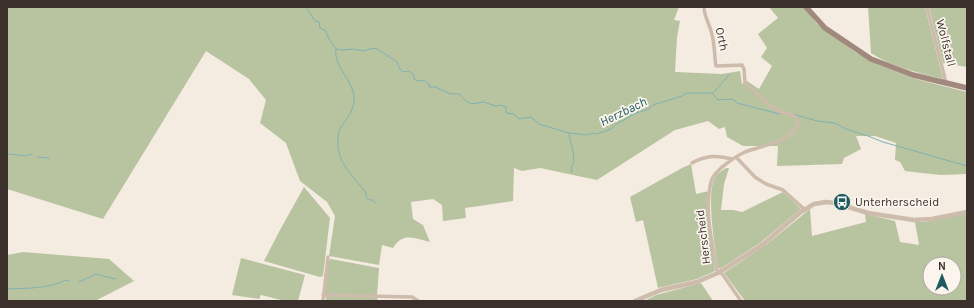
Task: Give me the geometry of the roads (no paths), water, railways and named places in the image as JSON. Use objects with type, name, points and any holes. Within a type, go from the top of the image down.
[{"type":"main road","points":[[806,7],[825,28],[871,59],[913,75],[967,88]]},
{"type":"street","name":"Orth","points":[[704,7],[716,52],[716,66],[742,65],[744,69],[745,82],[773,108]]},
{"type":"street","name":"Wolfstall","points":[[927,7],[946,83]]},
{"type":"street","name":"Herscheid","points":[[720,272],[717,270],[709,208],[711,180],[734,158],[778,142],[794,130],[797,124],[796,117],[773,108]]},
{"type":"street","name":"Herscheid","points":[[692,163],[704,157],[716,156],[734,158]]},
{"type":"street","points":[[734,158],[755,177],[766,184],[783,190],[804,209]]},
{"type":"street","points":[[635,301],[661,290],[697,282],[720,272],[762,245],[804,209],[814,204],[830,202],[868,213],[922,220],[967,212]]},
{"type":"street","points":[[323,301],[328,257]]},
{"type":"street","points":[[720,272],[741,301]]},
{"type":"street","points":[[323,295],[412,297],[418,301]]},
{"type":"waterway","name":"Herzbach","points":[[306,7],[315,21],[319,22],[320,28],[325,30],[336,49],[353,49],[363,51],[374,48],[397,62],[403,72],[409,71],[413,74],[415,80],[425,81],[429,84],[429,87],[435,87],[451,94],[459,94],[466,101],[472,104],[484,102],[495,106],[501,105],[506,107],[506,113],[514,114],[519,119],[531,117],[539,124],[569,133],[587,135],[593,133],[597,134],[611,129],[615,125],[636,113],[649,109],[653,105],[687,93],[712,93],[718,100],[732,99],[737,103],[780,114]]},
{"type":"waterway","points":[[336,50],[337,61],[353,91],[354,97],[352,109],[339,132],[338,147],[340,155],[346,168],[366,193],[366,197],[369,200],[373,200],[375,203]]},
{"type":"waterway","points":[[713,93],[729,75]]},
{"type":"waterway","name":"Herzbach","points":[[793,114],[817,121],[835,123],[846,129],[883,142],[967,166]]},
{"type":"waterway","points":[[569,134],[574,156],[571,168],[572,172]]},
{"type":"waterway","points":[[7,154],[31,155]]},
{"type":"waterway","points":[[38,157],[49,158]]},
{"type":"waterway","points":[[79,282],[96,274],[115,279]]},
{"type":"waterway","points":[[7,289],[37,288],[66,280],[69,281]]},
{"type":"place","name":"Unterherscheid","points":[[842,202]]}]
